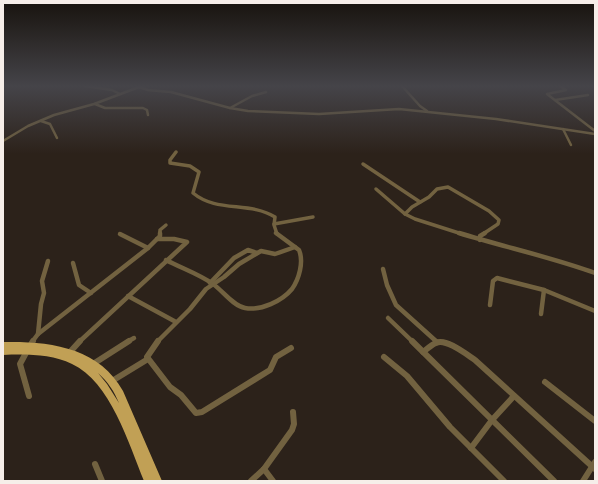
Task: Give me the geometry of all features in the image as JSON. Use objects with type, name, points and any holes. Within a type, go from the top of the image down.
[{"type":"main road","points":[[3,346],[54,348],[70,352],[93,364],[112,381],[122,398],[147,477]]},
{"type":"main road","points":[[3,351],[28,348],[74,360],[92,371],[115,403],[147,477],[157,481]]},
{"type":"street","points":[[3,141],[41,121],[62,112],[77,109]]},
{"type":"street","points":[[144,109],[147,110],[148,115]]},
{"type":"street","points":[[234,109],[260,112],[320,114],[387,109],[427,111],[595,133]]},
{"type":"street","points":[[423,109],[427,111]]},
{"type":"street","points":[[567,109],[585,122],[595,133]]},
{"type":"street","points":[[41,121],[50,124],[57,138]]},
{"type":"street","points":[[563,129],[571,145]]},
{"type":"street","points":[[166,260],[211,284],[224,295],[244,308],[277,301],[290,291],[297,282],[300,262],[300,252],[280,236],[275,230],[275,217],[265,212],[238,206],[209,203],[197,198],[193,193],[199,172],[190,166],[170,163],[170,160],[176,152]]},
{"type":"street","points":[[363,164],[420,202]]},
{"type":"street","points":[[405,214],[410,208],[429,197],[435,190],[446,187],[489,211],[498,218],[499,222],[494,227],[482,234],[480,236],[480,240]]},
{"type":"street","points":[[376,189],[405,214],[430,225],[480,240],[565,262],[595,273]]},
{"type":"street","points":[[274,224],[313,217]]},
{"type":"street","points":[[29,396],[20,364],[28,348],[38,334],[148,248],[160,236],[160,230],[166,225]]},
{"type":"street","points":[[120,234],[148,248]]},
{"type":"street","points":[[70,352],[88,333],[187,242],[174,239],[157,239]]},
{"type":"street","points":[[211,284],[224,278],[239,264],[261,251],[275,254],[295,247]]},
{"type":"street","points":[[257,253],[248,250],[241,253],[150,350],[147,357],[170,387],[181,395],[196,413],[202,412],[270,370],[276,356],[291,348]]},
{"type":"street","points":[[38,334],[41,304],[44,293],[43,277],[48,261]]},
{"type":"street","points":[[73,263],[79,285],[91,293]]},
{"type":"street","points":[[383,269],[387,285],[396,305],[437,342],[442,342],[460,350],[475,360],[594,465],[583,481]]},
{"type":"street","points":[[490,305],[493,280],[497,278],[544,290],[595,311]]},
{"type":"street","points":[[541,314],[544,290]]},
{"type":"street","points":[[128,296],[176,322]]},
{"type":"street","points":[[388,318],[554,481]]},
{"type":"street","points":[[93,364],[134,338]]},
{"type":"street","points":[[423,352],[437,342]]},
{"type":"street","points":[[384,357],[407,376],[432,407],[504,481]]},
{"type":"street","points":[[112,381],[148,359]]},
{"type":"street","points":[[545,382],[595,421]]},
{"type":"street","points":[[471,448],[492,420],[514,396]]},
{"type":"street","points":[[251,481],[264,469],[292,430],[294,424],[293,412]]},
{"type":"street","points":[[95,464],[102,481]]},
{"type":"street","points":[[264,469],[273,481]]}]
